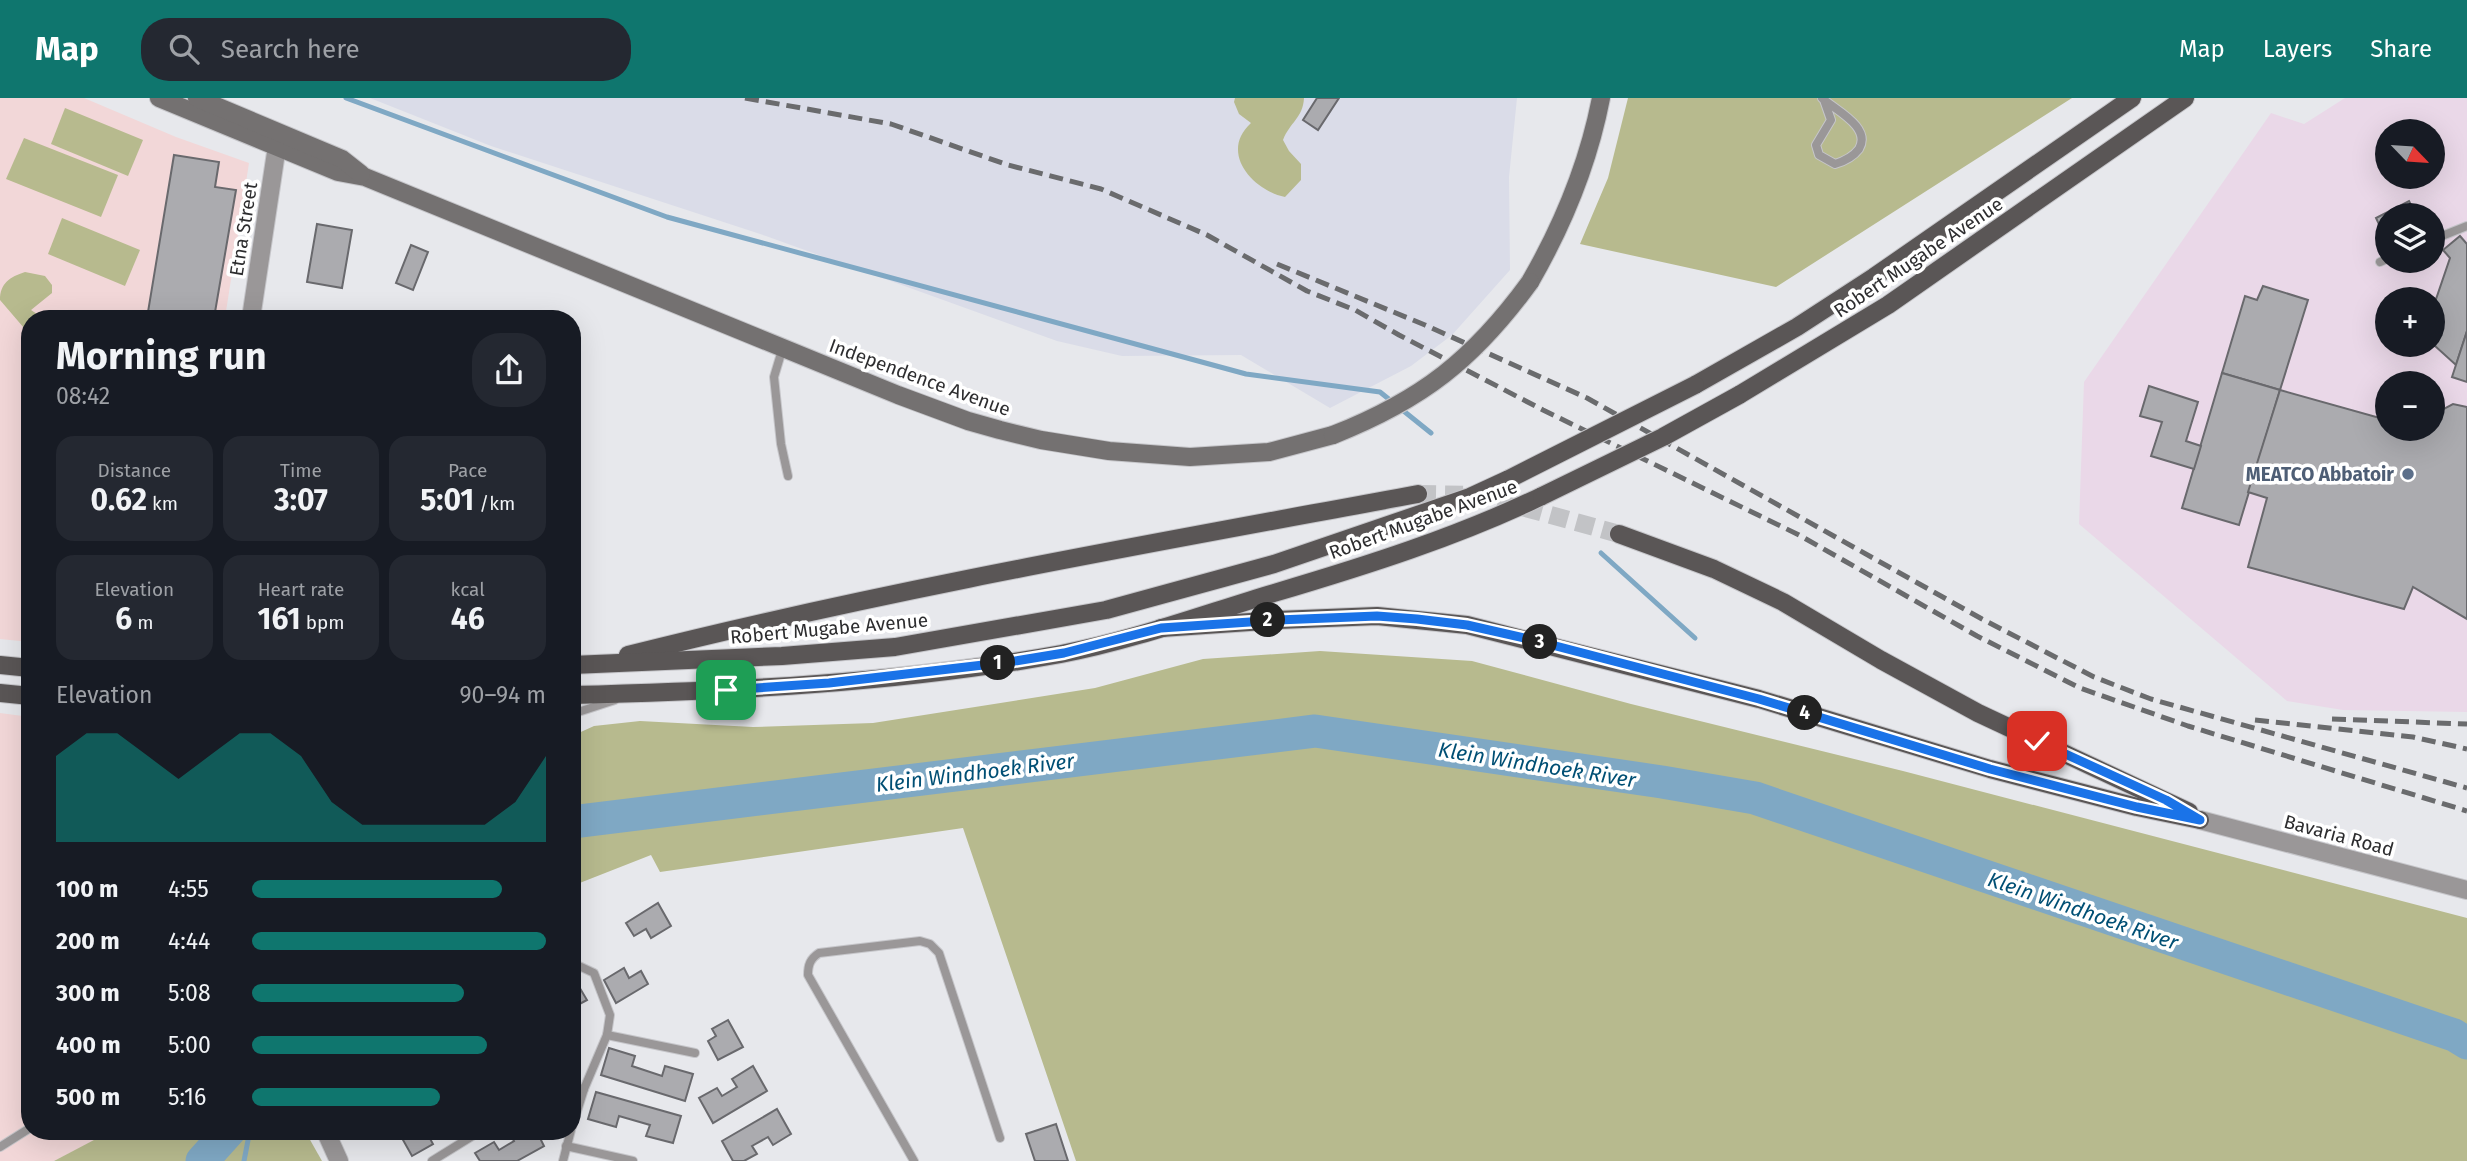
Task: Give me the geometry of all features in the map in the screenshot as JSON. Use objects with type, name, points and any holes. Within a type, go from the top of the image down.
[{"type":"main road","name":"Independence Avenue","points":[[159,98],[338,172],[365,177],[898,395],[968,421],[1041,440],[1109,451],[1216,457],[1269,452],[1333,435],[1400,405],[1450,370],[1488,337],[1530,282],[1552,244],[1586,163],[1601,98]]},
{"type":"main road","name":"Independence Avenue","points":[[197,98],[342,159],[365,177]]},
{"type":"main road","name":"Robert Mugabe Avenue","points":[[581,664],[770,656],[895,647],[1106,610],[1274,564],[1470,497],[1695,385],[1797,327],[1885,270],[2132,98]]},
{"type":"main road","name":"Robert Mugabe Avenue","points":[[581,695],[782,687],[953,670],[1064,653],[1161,628],[1406,551],[1510,511],[1663,437],[1739,395],[1898,298],[2185,98]]},
{"type":"main road","points":[[591,664],[747,625],[1024,566],[1418,494]]},
{"type":"main road","points":[[1619,534],[1714,569],[1783,602],[1978,713],[2166,800],[2200,820]]},
{"type":"main road","points":[[1161,628],[1377,616],[1467,625],[1759,699],[1990,769],[2137,807],[2200,820]]},
{"type":"main road","points":[[0,665],[21,667]]},
{"type":"main road","points":[[0,693],[21,695]]},
{"type":"street","name":"Etna Street","points":[[252,310],[278,146]]},
{"type":"street","name":"Bavaria Road","points":[[2200,820],[2467,890]]},
{"type":"street","points":[[330,1140],[339,1161]]},
{"type":"lane","points":[[1823,99],[1852,121],[1861,132],[1861,145],[1855,153],[1845,161],[1835,164],[1819,155],[1816,145],[1831,120],[1823,99]]},
{"type":"lane","points":[[2445,235],[2467,226]]},
{"type":"lane","points":[[783,347],[774,377],[781,444],[788,476]]},
{"type":"lane","points":[[581,711],[635,694]]},
{"type":"lane","points":[[914,1161],[808,975],[812,958],[820,954],[920,941],[930,944],[939,953],[1000,1138]]},
{"type":"lane","points":[[581,967],[594,973],[610,1015],[607,1035],[581,1099]]},
{"type":"lane","points":[[607,1035],[695,1053]]},
{"type":"lane","points":[[0,1146],[21,1133]]},
{"type":"lane","points":[[432,1161],[466,1140]]},
{"type":"lane","points":[[563,1161],[568,1140]]},
{"type":"lane","points":[[566,1146],[633,1161]]},
{"type":"shaded area","points":[[0,98],[84,98],[176,137],[249,163],[226,310],[21,310],[21,641],[0,639]]},
{"type":"shaded area","points":[[370,98],[1517,98],[1509,177],[1510,270],[1452,335],[1411,366],[1330,408],[1241,355],[1122,356],[1057,341],[766,236],[491,146]]},
{"type":"shaded area","points":[[2345,98],[2467,98],[2467,712],[2343,710],[2287,701],[2079,524],[2084,382],[2271,113],[2304,124]]},
{"type":"shaded area","points":[[0,713],[21,716],[21,1140],[95,1140],[54,1161],[0,1161]]},
{"type":"green space","points":[[1235,98],[1304,98],[1299,115],[1283,140],[1301,164],[1301,180],[1285,197],[1261,187],[1244,168],[1238,146],[1242,134],[1251,123],[1239,114]]},
{"type":"green space","points":[[1628,98],[2072,98],[1776,287],[1580,244],[1608,178]]},
{"type":"green space","points":[[65,108],[143,140],[128,176],[51,144]]},
{"type":"green space","points":[[24,138],[118,175],[101,217],[6,179]]},
{"type":"green space","points":[[62,218],[140,250],[125,286],[48,254]]},
{"type":"green space","points":[[25,272],[45,276],[52,285],[52,293],[31,310],[21,310],[21,324],[0,300],[2,289],[15,276]]},
{"type":"green space","points":[[1320,651],[1472,661],[2467,918],[2467,1161],[1076,1161],[963,828],[660,872],[651,855],[581,882],[581,732],[594,726],[640,721],[753,727],[873,723],[1095,688],[1203,659]]},
{"type":"green space","points":[[94,1140],[310,1140],[322,1161],[54,1161]]},
{"type":"building","points":[[1317,98],[1339,98],[1318,130],[1303,120]]},
{"type":"building","points":[[174,155],[219,162],[215,187],[236,190],[215,310],[148,310]]},
{"type":"building","points":[[317,224],[352,230],[342,288],[307,282]]},
{"type":"building","points":[[2460,236],[2467,244],[2467,331],[2456,365],[2445,355],[2445,287],[2440,287],[2450,258],[2445,248]]},
{"type":"building","points":[[411,245],[428,252],[413,290],[396,283]]},
{"type":"building","points":[[2263,286],[2308,300],[2280,390],[2222,373],[2245,296],[2257,300]]},
{"type":"building","points":[[2467,331],[2467,382],[2452,377]]},
{"type":"building","points":[[2222,373],[2280,390],[2239,525],[2182,508]]},
{"type":"building","points":[[2149,386],[2198,402],[2186,441],[2201,446],[2194,469],[2151,456],[2162,422],[2140,416]]},
{"type":"building","points":[[2280,390],[2375,417],[2375,441],[2445,441],[2445,408],[2453,404],[2467,407],[2467,619],[2413,587],[2404,609],[2248,567],[2267,498],[2248,492]]},
{"type":"building","points":[[658,903],[671,926],[651,938],[646,929],[634,936],[626,923]]},
{"type":"building","points":[[624,968],[629,978],[641,971],[648,984],[616,1003],[604,980]]},
{"type":"building","points":[[581,990],[587,1000],[581,1003]]},
{"type":"building","points":[[728,1020],[743,1047],[718,1060],[708,1041],[716,1036],[712,1029]]},
{"type":"building","points":[[609,1048],[635,1056],[632,1066],[662,1076],[665,1066],[693,1074],[685,1101],[601,1075]]},
{"type":"building","points":[[753,1066],[767,1091],[713,1123],[699,1098],[717,1088],[722,1096],[737,1087],[732,1079]]},
{"type":"building","points":[[596,1092],[681,1116],[673,1143],[646,1136],[650,1125],[619,1116],[616,1127],[588,1119]]},
{"type":"building","points":[[777,1109],[791,1134],[773,1145],[768,1137],[752,1146],[757,1154],[744,1161],[733,1161],[722,1141]]},
{"type":"building","points":[[1056,1124],[1068,1161],[1035,1161],[1026,1134]]},
{"type":"building","points":[[403,1140],[431,1140],[433,1144],[412,1156]]},
{"type":"building","points":[[541,1140],[544,1146],[517,1161],[480,1161],[475,1153],[494,1142],[499,1150],[514,1141]]},
{"type":"waterway","points":[[346,98],[667,217],[1246,374],[1380,392],[1431,433]]},
{"type":"waterway","points":[[1601,553],[1695,638]]},
{"type":"waterway","name":"Klein Windhoek River","points":[[581,821],[1315,731],[1755,798],[2454,1035],[2467,1043]]},
{"type":"waterway","name":"Klein Windhoek River","points":[[202,1161],[221,1140]]},
{"type":"waterway","points":[[244,1161],[248,1140]]},
{"type":"tunnel","points":[[1418,494],[1479,495],[1619,534]]},
{"type":"railway","points":[[745,98],[891,124],[1008,165],[1101,189],[1207,235],[1307,291],[1355,310],[1543,410],[1799,535],[1977,636],[2080,688],[2188,726],[2467,811]]},
{"type":"railway","points":[[1277,264],[1425,325],[1587,398],[1982,619],[2094,677],[2151,699],[2467,788]]},
{"type":"railway","points":[[2332,719],[2467,724]]},
{"type":"railway","points":[[2255,720],[2413,737],[2467,749]]},
{"type":"place","name":"MEATCO Abbatoir","points":[[2408,474]]},
{"type":"route","points":[[726,690],[953,670],[1064,653],[1161,628],[1377,616],[1417,619],[1467,625],[1529,639],[1759,699],[1990,769],[2137,807],[2200,820],[2166,800],[2037,741]]}]
